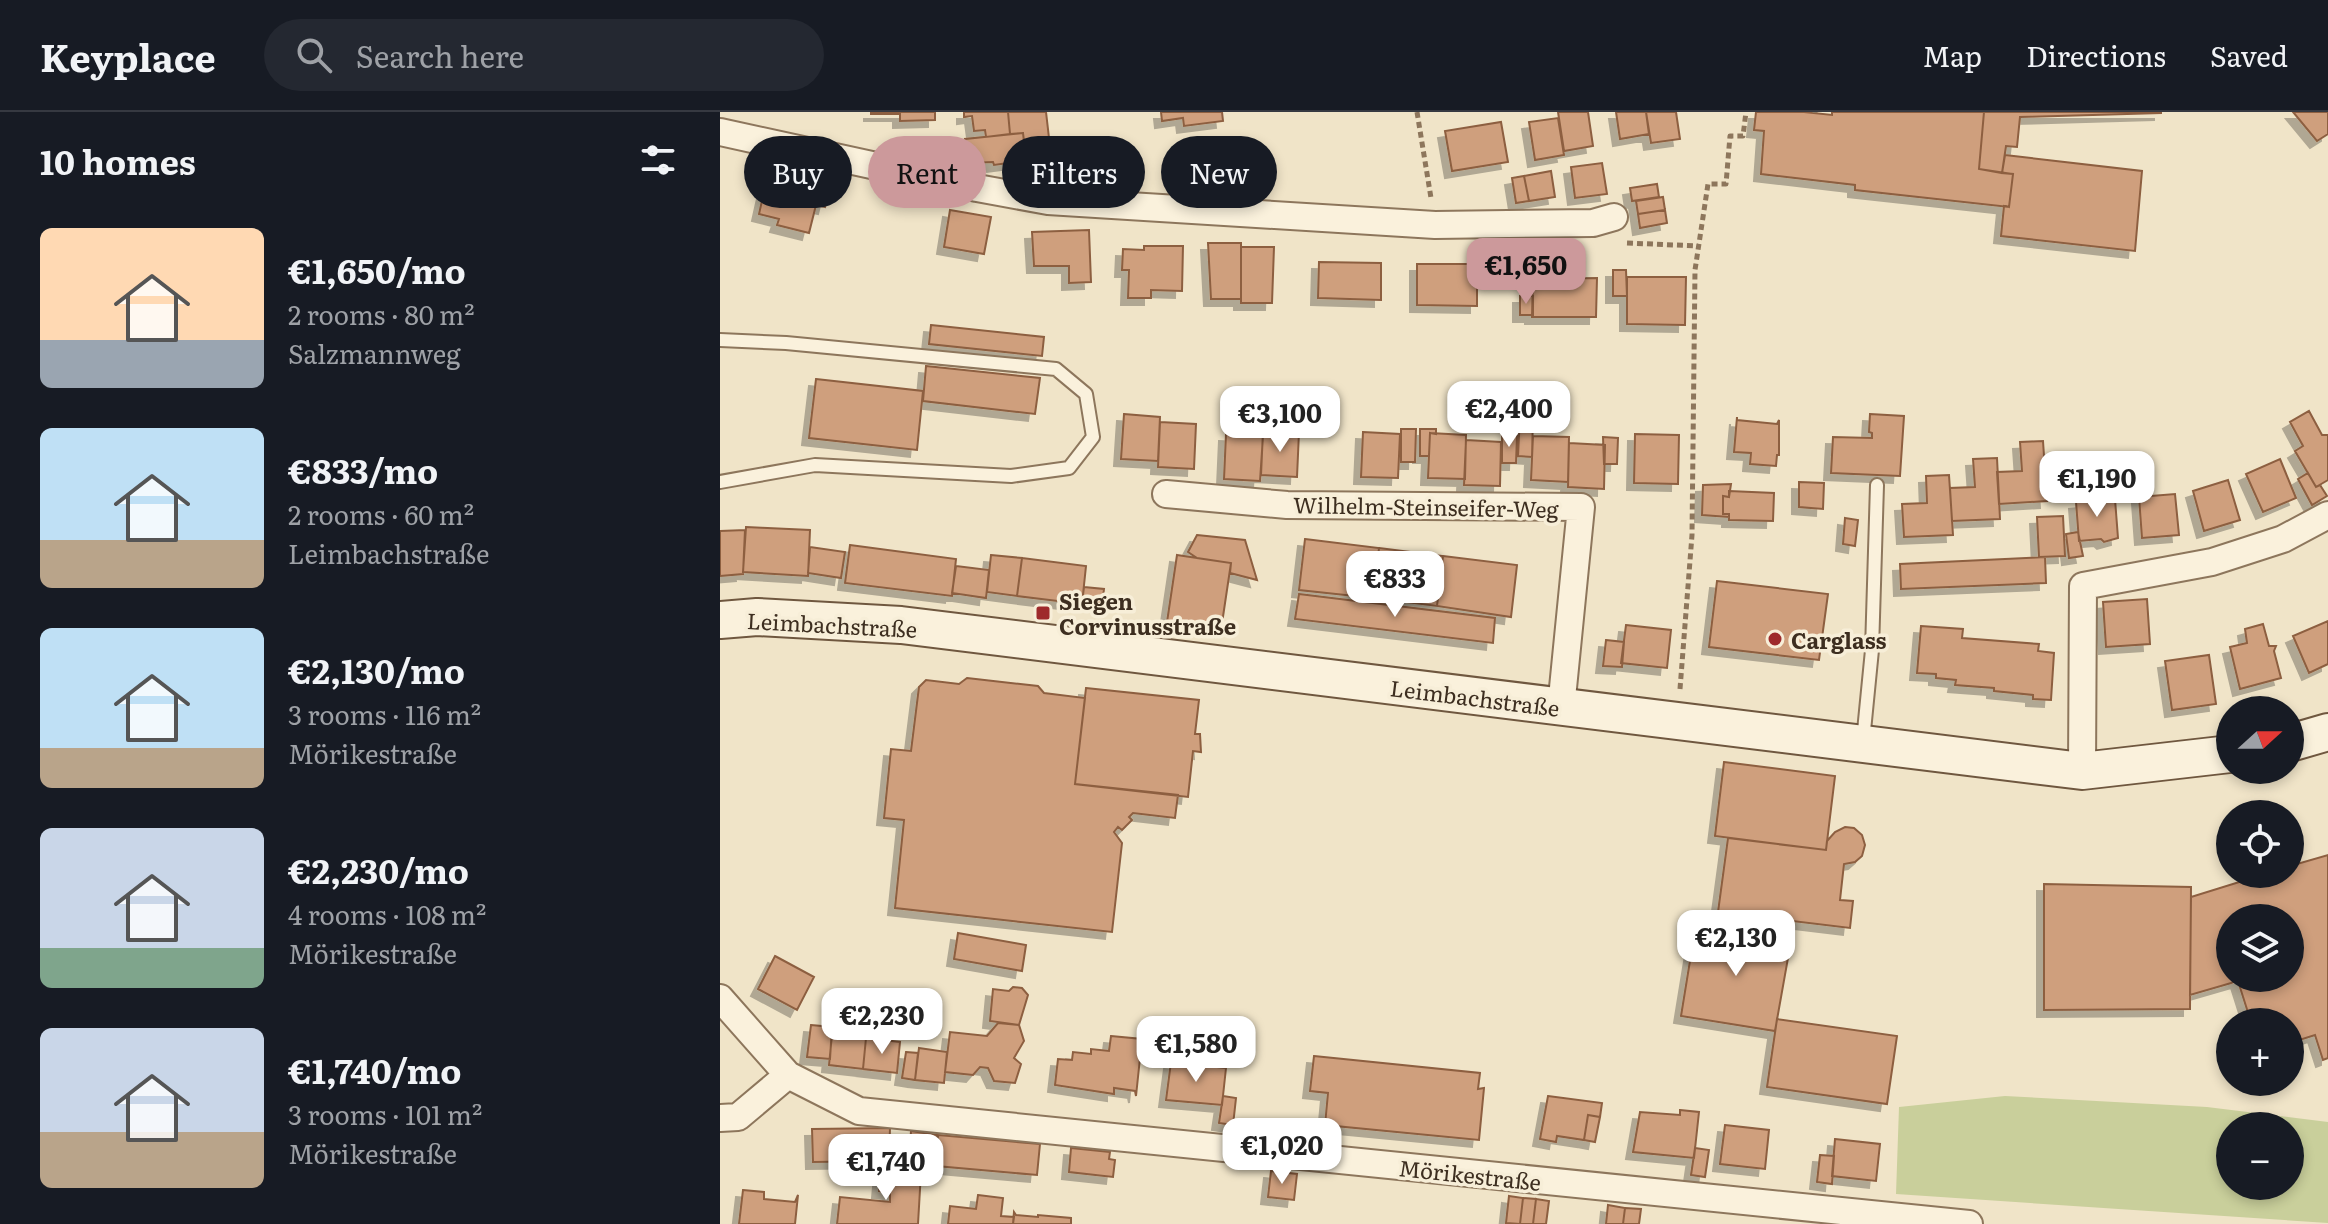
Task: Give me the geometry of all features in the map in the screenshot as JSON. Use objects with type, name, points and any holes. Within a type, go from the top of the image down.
[{"type":"main road","name":"Leimbachstraße","points":[[720,620],[757,617],[901,625],[2082,771],[2216,756]]},
{"type":"main road","points":[[2304,739],[2328,732]]},
{"type":"street","points":[[720,132],[1048,201],[1435,225],[1604,220]]},
{"type":"street","name":"Wilhelm-Steinseifer-Weg","points":[[1166,494],[1287,505],[1581,507],[1561,708]]},
{"type":"street","points":[[2082,771],[2083,586],[2212,562],[2283,539],[2328,515]]},
{"type":"street","name":"Mörikestraße","points":[[720,998],[788,1075],[859,1111],[1969,1224]]},
{"type":"street","points":[[720,1118],[738,1117],[788,1075]]},
{"type":"lane","points":[[720,340],[786,343],[1056,369],[1086,394],[1093,437],[1069,468],[1011,476],[815,465],[720,482]]},
{"type":"lane","points":[[1862,745],[1872,650],[1877,485]]},
{"type":"path","points":[[1417,112],[1435,225]]},
{"type":"path","points":[[1680,691],[1692,535],[1695,270],[1708,184],[1726,184],[1730,136],[1743,136],[1746,112]]},
{"type":"path","points":[[1604,220],[1616,242],[1698,246]]},
{"type":"green space","points":[[2005,1096],[2247,1112],[2216,1112],[2216,1200],[2304,1200],[2304,1119],[2328,1122],[2328,1223],[1896,1194],[1899,1107]]},
{"type":"building","points":[[871,112],[935,112],[935,120],[900,121],[900,114]]},
{"type":"building","points":[[964,112],[1008,112],[1010,134],[986,137],[985,130],[974,131],[972,116],[964,117]]},
{"type":"building","points":[[1008,112],[1046,112],[1049,136],[1010,134]]},
{"type":"building","points":[[1161,112],[1222,112],[1223,121],[1184,126],[1183,118],[1162,121]]},
{"type":"building","points":[[1558,112],[1588,112],[1593,146],[1564,151]]},
{"type":"building","points":[[1616,112],[1646,112],[1649,134],[1620,139]]},
{"type":"building","points":[[1646,112],[1676,112],[1680,139],[1651,143]]},
{"type":"building","points":[[1756,112],[1832,115],[1832,112],[1984,112],[1979,169],[2013,174],[2009,207],[1855,190],[1855,185],[1761,174],[1764,131],[1754,130]]},
{"type":"building","points":[[1984,112],[2161,113],[2020,117],[2017,147],[2006,146],[2002,173],[1979,169]]},
{"type":"building","points":[[2293,112],[2328,112],[2328,134],[2317,141]]},
{"type":"building","points":[[1558,118],[1564,155],[1535,160],[1529,122]]},
{"type":"building","points":[[1501,122],[1508,162],[1452,171],[1445,131]]},
{"type":"building","points":[[1023,133],[1023,136],[1002,136],[1002,164],[994,165],[993,162],[986,162],[986,137]]},
{"type":"building","points":[[2005,155],[2142,171],[2135,251],[2001,236],[2004,206],[2009,207],[2013,174],[2002,173]]},
{"type":"building","points":[[1602,163],[1607,194],[1575,198],[1571,167]]},
{"type":"building","points":[[1551,171],[1555,197],[1529,201],[1524,176]]},
{"type":"building","points":[[1524,176],[1529,201],[1516,203],[1512,178]]},
{"type":"building","points":[[1657,184],[1659,197],[1632,201],[1630,188]]},
{"type":"building","points":[[1663,197],[1665,210],[1638,214],[1636,201]]},
{"type":"building","points":[[760,208],[815,208],[809,233],[777,225],[779,219],[759,214]]},
{"type":"building","points":[[950,210],[991,217],[984,254],[944,247]]},
{"type":"building","points":[[1665,210],[1667,223],[1640,228],[1638,214]]},
{"type":"building","points":[[1089,230],[1091,282],[1069,283],[1069,266],[1034,266],[1032,232]]},
{"type":"building","points":[[1208,243],[1241,243],[1241,299],[1211,299]]},
{"type":"building","points":[[1144,246],[1183,246],[1182,291],[1151,290],[1151,298],[1128,298],[1129,270],[1122,270],[1123,249],[1144,250]]},
{"type":"building","points":[[1241,247],[1274,247],[1272,303],[1241,303]]},
{"type":"building","points":[[1319,262],[1381,263],[1381,300],[1318,298]]},
{"type":"building","points":[[1417,264],[1477,264],[1477,306],[1417,305]]},
{"type":"building","points":[[1613,270],[1626,270],[1627,296],[1613,296]]},
{"type":"building","points":[[1627,277],[1686,277],[1685,325],[1627,324]]},
{"type":"building","points":[[1597,278],[1596,317],[1532,317],[1533,279]]},
{"type":"building","points":[[1520,296],[1533,296],[1533,315],[1520,315]]},
{"type":"building","points":[[931,325],[1044,337],[1042,356],[929,344]]},
{"type":"building","points":[[926,366],[1040,378],[1035,414],[923,401]]},
{"type":"building","points":[[816,379],[923,391],[917,450],[809,438]]},
{"type":"building","points":[[2309,411],[2322,435],[2328,435],[2328,480],[2316,487],[2295,451],[2303,446],[2290,422]]},
{"type":"building","points":[[1124,414],[1160,417],[1158,461],[1121,459]]},
{"type":"building","points":[[1870,414],[1904,416],[1900,476],[1831,473],[1833,437],[1872,438],[1869,432]]},
{"type":"building","points":[[1520,415],[1533,416],[1532,457],[1518,456]]},
{"type":"building","points":[[1737,417],[1737,420],[1777,424],[1779,420],[1776,466],[1750,464],[1751,453],[1734,452]]},
{"type":"building","points":[[1160,422],[1196,424],[1194,469],[1158,467]]},
{"type":"building","points":[[1401,429],[1416,429],[1415,462],[1401,462]]},
{"type":"building","points":[[1420,429],[1436,429],[1436,434],[1430,433],[1429,456],[1420,456]]},
{"type":"building","points":[[1263,431],[1299,432],[1297,477],[1261,475]]},
{"type":"building","points":[[1363,432],[1400,434],[1398,478],[1361,477]]},
{"type":"building","points":[[1430,433],[1466,435],[1465,479],[1428,478]]},
{"type":"building","points":[[1226,434],[1263,436],[1260,481],[1224,479]]},
{"type":"building","points":[[1635,434],[1679,435],[1678,484],[1634,483]]},
{"type":"building","points":[[1502,436],[1517,436],[1516,463],[1502,463]]},
{"type":"building","points":[[1533,436],[1569,437],[1568,482],[1531,480]]},
{"type":"building","points":[[1603,437],[1618,438],[1617,464],[1604,464]]},
{"type":"building","points":[[1466,440],[1501,442],[1500,486],[1464,485]]},
{"type":"building","points":[[2043,441],[2047,501],[1999,504],[1997,472],[2022,471],[2020,442]]},
{"type":"building","points":[[1569,443],[1605,445],[1604,489],[1568,487]]},
{"type":"building","points":[[1997,458],[2000,519],[1952,521],[1950,488],[1975,487],[1973,459]]},
{"type":"building","points":[[2280,459],[2296,498],[2263,512],[2246,474]]},
{"type":"building","points":[[2308,473],[2316,487],[2320,485],[2327,496],[2312,505],[2298,479]]},
{"type":"building","points":[[1949,475],[1953,535],[1904,537],[1902,504],[1927,503],[1926,476]]},
{"type":"building","points":[[2228,480],[2240,520],[2204,531],[2193,491]]},
{"type":"building","points":[[1799,482],[1824,483],[1823,509],[1799,507]]},
{"type":"building","points":[[1731,484],[1729,497],[1723,496],[1723,514],[1729,514],[1729,517],[1702,515],[1703,485]]},
{"type":"building","points":[[1729,491],[1774,493],[1773,521],[1729,520],[1729,514],[1723,514],[1723,496],[1729,497]]},
{"type":"building","points":[[2175,494],[2179,535],[2142,538],[2139,497]]},
{"type":"building","points":[[2104,496],[2104,500],[2115,499],[2118,538],[2104,542],[2101,539],[2079,541],[2076,502],[2086,501],[2086,497]]},
{"type":"building","points":[[2063,516],[2065,556],[2039,557],[2037,517]]},
{"type":"building","points":[[1845,518],[1858,520],[1855,546],[1843,544]]},
{"type":"building","points":[[746,527],[810,530],[808,576],[743,572]]},
{"type":"building","points":[[745,530],[743,574],[720,576],[720,531]]},
{"type":"building","points":[[2078,532],[2083,556],[2069,558],[2066,534]]},
{"type":"building","points":[[1197,535],[1245,540],[1257,580],[1230,573],[1231,563],[1197,558],[1188,552]]},
{"type":"building","points":[[1305,539],[1379,548],[1373,598],[1299,590]]},
{"type":"building","points":[[850,545],[956,559],[952,596],[845,583]]},
{"type":"building","points":[[810,547],[845,552],[841,578],[808,573]]},
{"type":"building","points":[[1379,548],[1443,556],[1437,606],[1373,598]]},
{"type":"building","points":[[991,555],[1022,558],[1017,596],[987,592]]},
{"type":"building","points":[[1177,555],[1231,563],[1221,630],[1167,622]]},
{"type":"building","points":[[1443,556],[1517,565],[1511,617],[1437,606]]},
{"type":"building","points":[[2045,557],[2046,583],[1901,589],[1900,564]]},
{"type":"building","points":[[1022,558],[1086,566],[1082,604],[1017,596]]},
{"type":"building","points":[[956,566],[989,570],[986,598],[952,593]]},
{"type":"building","points":[[1717,581],[1828,594],[1819,660],[1709,647]]},
{"type":"building","points":[[1084,587],[1104,589],[1102,605],[1082,602]]},
{"type":"building","points":[[1299,594],[1495,618],[1493,643],[1295,619]]},
{"type":"building","points":[[2147,599],[2150,644],[2106,647],[2103,602]]},
{"type":"building","points":[[2328,621],[2328,664],[2309,673],[2293,636]]},
{"type":"building","points":[[2263,624],[2269,646],[2276,646],[2274,651],[2281,678],[2240,689],[2230,647],[2247,643],[2245,629]]},
{"type":"building","points":[[1626,625],[1671,630],[1667,668],[1621,663]]},
{"type":"building","points":[[1921,626],[1963,629],[1962,638],[2039,644],[2038,651],[2054,653],[2051,700],[1994,691],[1994,688],[1955,685],[1956,680],[1917,673]]},
{"type":"building","points":[[1606,640],[1624,642],[1622,667],[1603,666]]},
{"type":"building","points":[[2209,655],[2216,704],[2172,710],[2165,661]]},
{"type":"building","points":[[967,678],[1038,686],[1044,693],[1085,698],[1075,784],[1178,795],[1175,818],[1133,813],[1129,817],[1132,820],[1122,830],[1118,827],[1114,832],[1122,843],[1112,932],[895,908],[904,820],[884,818],[891,749],[911,751],[919,687],[926,680],[959,684]]},
{"type":"building","points":[[1086,688],[1199,700],[1195,734],[1200,734],[1201,752],[1193,751],[1188,797],[1075,784]]},
{"type":"building","points":[[1724,762],[1835,776],[1826,850],[1715,836]]},
{"type":"building","points":[[1845,827],[1854,828],[1862,835],[1865,845],[1862,856],[1855,862],[1844,864],[1840,900],[1853,901],[1850,928],[1718,912],[1728,838],[1826,850],[1827,841]]},
{"type":"building","points":[[2328,855],[2328,1058],[2323,1060],[2315,1035],[2304,1039],[2304,1008],[2247,1008],[2241,992],[2304,992],[2304,904],[2216,904],[2216,987],[2190,995],[2191,897],[2220,888],[2304,888],[2304,862]]},
{"type":"building","points":[[2044,884],[2191,887],[2190,1009],[2044,1010]]},
{"type":"building","points":[[1696,924],[1791,941],[1775,1031],[1681,1016]]},
{"type":"building","points":[[958,933],[1026,945],[1022,971],[954,959]]},
{"type":"building","points":[[775,956],[814,977],[797,1010],[758,989]]},
{"type":"building","points":[[1013,987],[1022,988],[1028,995],[1019,1025],[990,1021],[993,989],[1009,991]]},
{"type":"building","points":[[1777,1019],[1897,1036],[1887,1104],[1767,1087]]},
{"type":"building","points":[[998,1023],[1019,1025],[1024,1041],[1014,1058],[1021,1064],[1015,1083],[994,1081],[988,1068],[980,1067],[973,1075],[945,1072],[950,1032],[987,1036]]},
{"type":"building","points":[[811,1025],[832,1027],[830,1059],[807,1057]]},
{"type":"building","points":[[832,1035],[866,1038],[863,1069],[829,1065]]},
{"type":"building","points":[[1111,1036],[1142,1039],[1136,1096],[1135,1091],[1114,1088],[1114,1094],[1055,1085],[1058,1059],[1072,1060],[1073,1052],[1091,1054],[1091,1049],[1109,1051]]},
{"type":"building","points":[[866,1038],[900,1042],[897,1073],[863,1069]]},
{"type":"building","points":[[919,1048],[947,1052],[944,1083],[915,1080]]},
{"type":"building","points":[[906,1052],[918,1053],[915,1080],[902,1078]]},
{"type":"building","points":[[1314,1056],[1480,1073],[1478,1089],[1484,1088],[1479,1140],[1325,1125],[1328,1093],[1310,1091]]},
{"type":"building","points":[[1171,1062],[1226,1068],[1222,1105],[1166,1100]]},
{"type":"building","points":[[1223,1096],[1236,1098],[1233,1125],[1219,1123]]},
{"type":"building","points":[[1548,1096],[1602,1103],[1600,1117],[1588,1115],[1584,1140],[1557,1136],[1556,1142],[1540,1139]]},
{"type":"building","points":[[1680,1110],[1699,1112],[1694,1158],[1633,1152],[1640,1112],[1680,1115]]},
{"type":"building","points":[[1588,1115],[1600,1117],[1595,1142],[1584,1140]]},
{"type":"building","points":[[1725,1125],[1769,1130],[1765,1169],[1720,1164]]},
{"type":"building","points":[[890,1128],[889,1161],[813,1162],[812,1129]]},
{"type":"building","points":[[911,1131],[937,1135],[936,1160],[909,1161]]},
{"type":"building","points":[[938,1135],[1040,1144],[1037,1175],[936,1166]]},
{"type":"building","points":[[1835,1139],[1880,1144],[1876,1181],[1832,1176]]},
{"type":"building","points":[[889,1140],[910,1142],[909,1161],[889,1161]]},
{"type":"building","points":[[1071,1148],[1110,1152],[1109,1159],[1115,1160],[1113,1177],[1069,1172]]},
{"type":"building","points":[[1695,1148],[1709,1150],[1705,1177],[1691,1175]]},
{"type":"building","points":[[1820,1155],[1834,1156],[1832,1184],[1817,1182]]},
{"type":"building","points":[[881,1169],[921,1172],[918,1224],[837,1224],[840,1197],[890,1202],[890,1192],[879,1191]]},
{"type":"building","points":[[1271,1171],[1297,1174],[1294,1200],[1268,1197]]},
{"type":"building","points":[[743,1190],[764,1192],[764,1199],[795,1202],[798,1195],[795,1224],[739,1224]]},
{"type":"building","points":[[978,1195],[1003,1198],[1001,1216],[1014,1217],[1013,1224],[948,1224],[950,1206],[976,1209]]},
{"type":"building","points":[[1509,1196],[1523,1198],[1520,1224],[1506,1223]]},
{"type":"building","points":[[1523,1198],[1536,1199],[1533,1224],[1520,1224]]},
{"type":"building","points":[[1536,1199],[1549,1201],[1546,1224],[1533,1224]]},
{"type":"building","points":[[1608,1205],[1625,1208],[1623,1224],[1606,1224]]},
{"type":"building","points":[[1625,1208],[1641,1209],[1639,1224],[1623,1224]]},
{"type":"building","points":[[1014,1212],[1016,1215],[1071,1218],[1071,1224],[1013,1224]]},
{"type":"place","name":"Siegen Corvinusstraße","points":[[1043,613]]},
{"type":"place","name":"Carglass","points":[[1775,639]]}]
